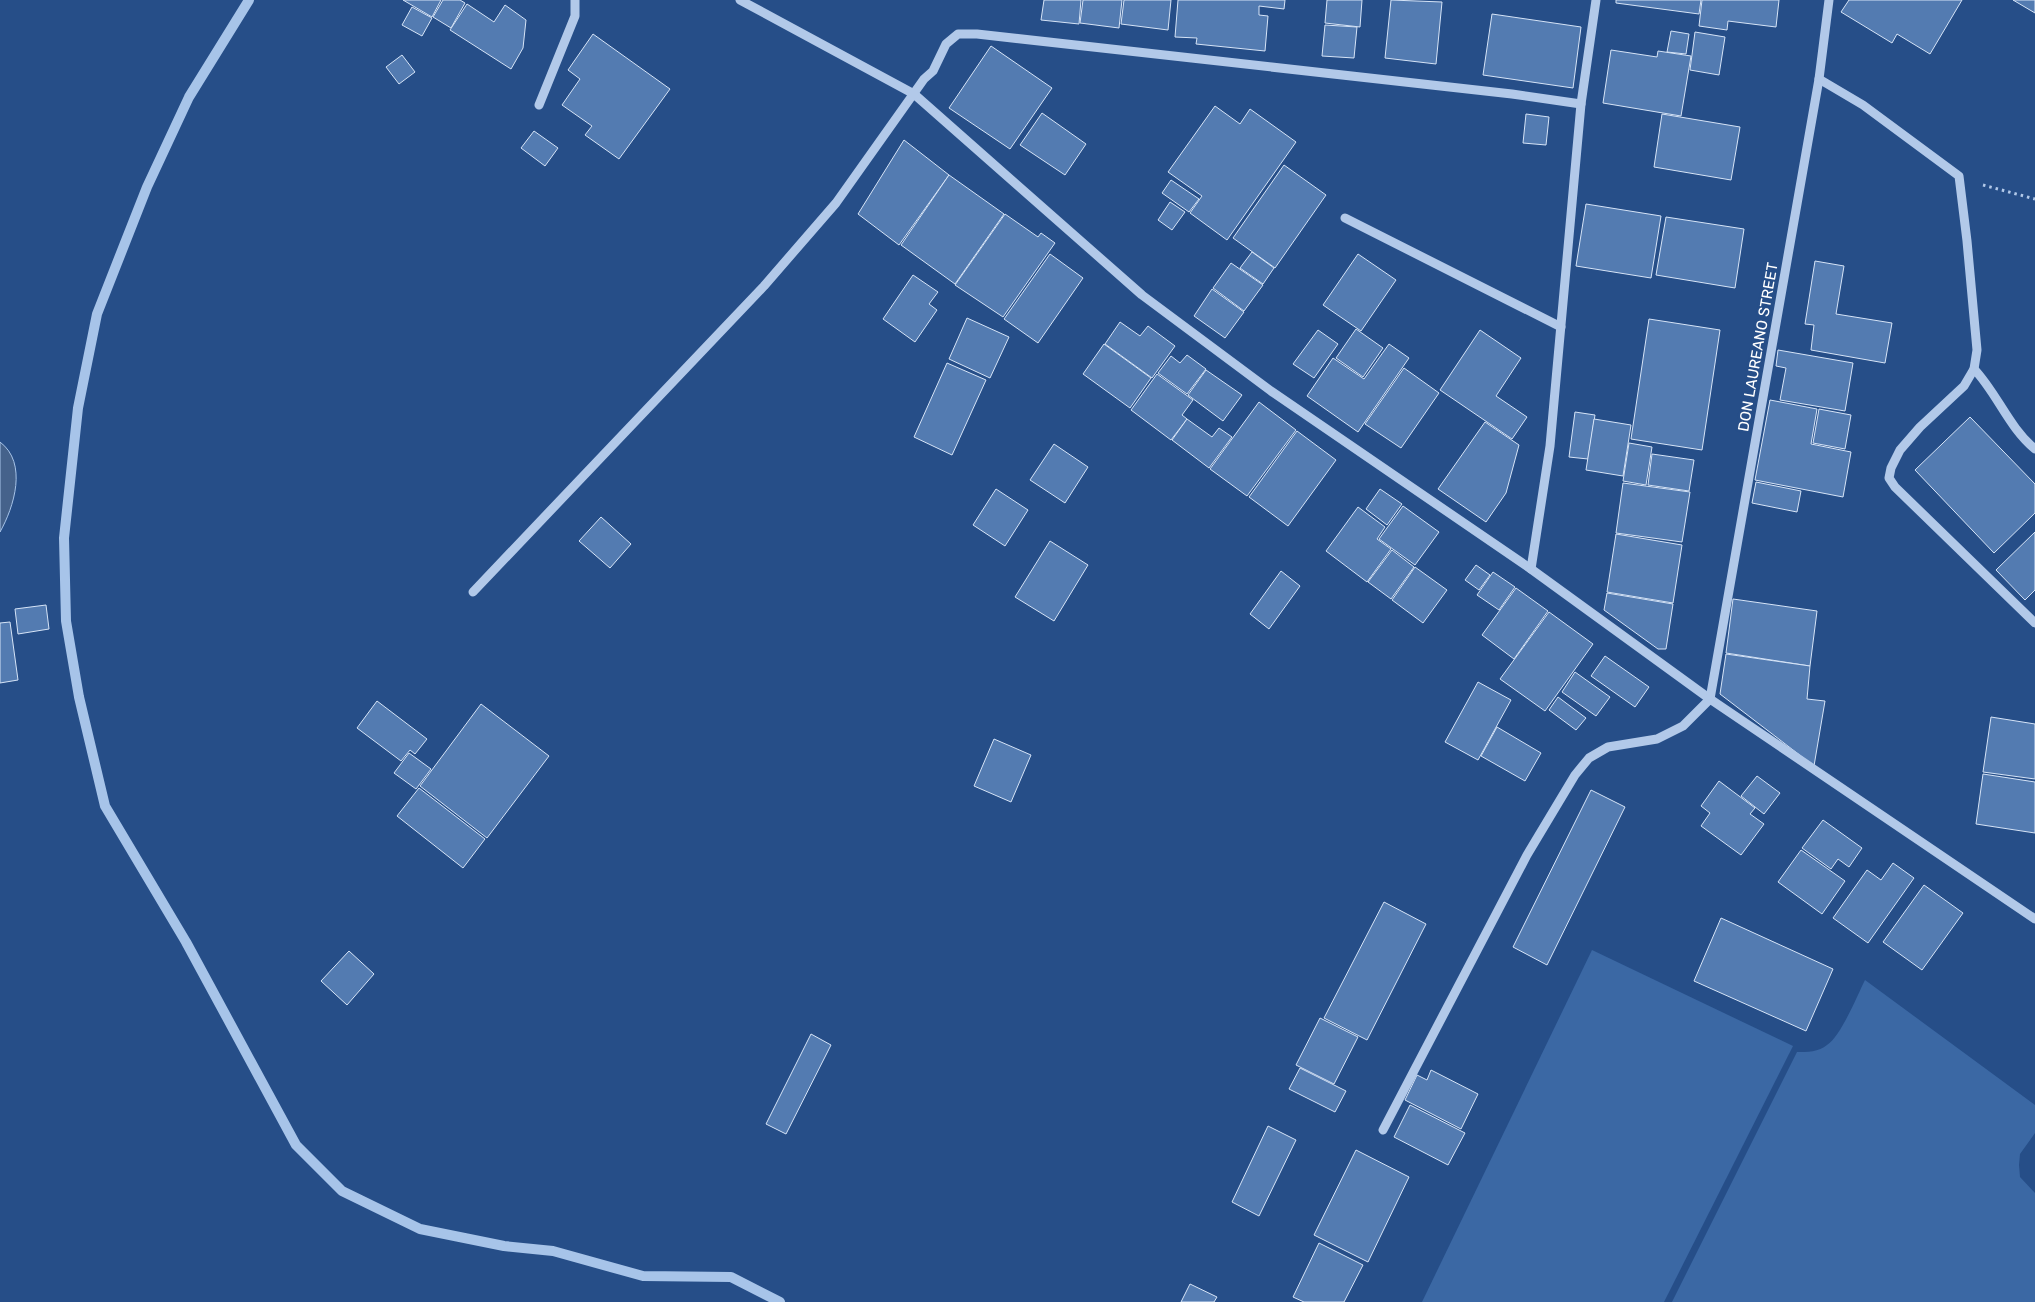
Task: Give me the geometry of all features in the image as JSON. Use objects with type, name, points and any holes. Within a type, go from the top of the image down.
[{"type":"street","points":[[539,105],[575,16],[575,0]]},
{"type":"street","points":[[740,0],[914,94],[1142,295],[1272,391],[1531,569],[1710,699],[2035,919]]},
{"type":"street","points":[[1531,569],[1550,446],[1581,104],[1596,0]]},
{"type":"street","name":"DON LAUREANO STREET","points":[[1710,699],[1819,79],[1829,0]]},
{"type":"street","points":[[473,592],[764,286],[836,203],[924,79],[933,71],[946,44],[958,34],[977,34],[1512,94],[1581,104]]},
{"type":"street","points":[[1819,79],[1863,105],[1958,176],[1967,240],[1977,350],[1974,369],[1964,386],[1920,427],[1900,450],[1891,468],[1889,478],[1895,487],[2035,623]]},
{"type":"street","points":[[1345,218],[1561,327]]},
{"type":"street","points":[[1974,369],[1987,382],[2009,417],[2035,449]]},
{"type":"street","points":[[1383,1130],[1530,848],[1575,775],[1589,758],[1608,747],[1657,739],[1683,726],[1710,699]]},
{"type":"path","points":[[1958,176],[1983,186],[2035,199]]},
{"type":"shaded area","points":[[0,442],[9,451],[14,461],[16,486],[10,510],[0,532]]},
{"type":"shaded area","points":[[1592,950],[1793,1046],[1664,1302],[1422,1302]]},
{"type":"shaded area","points":[[1865,980],[2035,1105],[2035,1133],[2020,1154],[2019,1165],[2020,1177],[2035,1193],[2035,1302],[1672,1302],[1797,1052],[1817,1050],[1832,1040],[1843,1025]]},
{"type":"building","points":[[403,0],[441,0],[432,17]]},
{"type":"building","points":[[443,0],[460,0],[465,3],[451,28],[433,17]]},
{"type":"building","points":[[1044,0],[1081,0],[1079,24],[1041,20]]},
{"type":"building","points":[[1083,0],[1122,0],[1119,28],[1080,23]]},
{"type":"building","points":[[1124,0],[1171,0],[1168,30],[1121,24]]},
{"type":"building","points":[[1178,0],[1285,0],[1284,9],[1259,6],[1259,15],[1268,16],[1265,51],[1196,44],[1197,38],[1175,37]]},
{"type":"building","points":[[1327,0],[1362,0],[1360,27],[1325,23]]},
{"type":"building","points":[[1391,0],[1442,2],[1436,64],[1385,58]]},
{"type":"building","points":[[1616,0],[1701,0],[1699,14],[1616,3]]},
{"type":"building","points":[[1702,0],[1779,0],[1776,27],[1728,21],[1727,30],[1699,26]]},
{"type":"building","points":[[1849,0],[1962,0],[1930,54],[1897,34],[1892,43],[1841,12]]},
{"type":"building","points":[[2013,0],[2035,0],[2035,13]]},
{"type":"building","points":[[467,4],[494,22],[505,5],[526,20],[523,48],[511,69],[450,30]]},
{"type":"building","points":[[412,7],[432,18],[422,36],[402,25]]},
{"type":"building","points":[[1492,14],[1581,27],[1573,88],[1483,75]]},
{"type":"building","points":[[1325,25],[1357,27],[1354,58],[1322,56]]},
{"type":"building","points":[[1671,31],[1689,34],[1686,54],[1667,52]]},
{"type":"building","points":[[1695,32],[1725,37],[1719,75],[1690,70]]},
{"type":"building","points":[[593,34],[670,89],[619,159],[585,135],[592,126],[562,105],[580,79],[568,70]]},
{"type":"building","points":[[991,46],[1052,88],[1010,149],[949,108]]},
{"type":"building","points":[[1611,50],[1657,57],[1658,51],[1691,56],[1681,116],[1603,103]]},
{"type":"building","points":[[402,55],[415,72],[399,84],[386,67]]},
{"type":"building","points":[[1215,106],[1240,124],[1250,109],[1296,142],[1227,240],[1190,213],[1202,196],[1168,172]]},
{"type":"building","points":[[1042,113],[1086,144],[1065,175],[1020,145]]},
{"type":"building","points":[[1526,114],[1549,117],[1546,145],[1523,143]]},
{"type":"building","points":[[1662,114],[1740,127],[1731,180],[1654,167]]},
{"type":"building","points":[[534,131],[558,148],[545,166],[521,148]]},
{"type":"building","points":[[904,140],[949,175],[899,245],[858,214]]},
{"type":"building","points":[[1284,165],[1326,195],[1275,268],[1233,238]]},
{"type":"building","points":[[949,175],[1004,214],[955,284],[901,245]]},
{"type":"building","points":[[1171,180],[1199,199],[1189,212],[1162,193]]},
{"type":"building","points":[[1170,202],[1185,212],[1172,230],[1158,220]]},
{"type":"building","points":[[1586,204],[1661,216],[1651,278],[1576,266]]},
{"type":"building","points":[[1005,214],[1038,237],[1041,233],[1055,243],[1003,317],[955,285]]},
{"type":"building","points":[[1666,217],[1744,229],[1735,288],[1656,275]]},
{"type":"building","points":[[1252,252],[1274,268],[1263,284],[1240,268]]},
{"type":"building","points":[[1050,254],[1083,278],[1038,343],[1004,319]]},
{"type":"building","points":[[1358,254],[1396,280],[1361,331],[1323,305]]},
{"type":"building","points":[[1815,261],[1844,266],[1836,314],[1892,323],[1885,363],[1811,350],[1814,325],[1805,324]]},
{"type":"building","points":[[1231,263],[1263,285],[1244,311],[1213,288]]},
{"type":"building","points":[[913,275],[938,292],[929,304],[937,310],[915,342],[883,319]]},
{"type":"building","points":[[1212,289],[1244,312],[1225,338],[1194,316]]},
{"type":"building","points":[[967,318],[1009,337],[990,378],[949,359]]},
{"type":"building","points":[[1649,319],[1720,330],[1702,450],[1631,439]]},
{"type":"building","points":[[1120,322],[1140,336],[1148,326],[1175,346],[1152,378],[1105,344]]},
{"type":"building","points":[[1356,329],[1383,348],[1363,377],[1336,358]]},
{"type":"building","points":[[1318,330],[1338,344],[1314,378],[1293,364]]},
{"type":"building","points":[[1480,330],[1521,358],[1496,396],[1527,417],[1512,439],[1440,390]]},
{"type":"building","points":[[1104,344],[1151,378],[1130,408],[1083,374]]},
{"type":"building","points":[[1389,344],[1409,358],[1358,432],[1307,396],[1333,358],[1364,379]]},
{"type":"building","points":[[1778,350],[1853,363],[1845,411],[1780,400],[1786,368],[1776,366]]},
{"type":"building","points":[[1187,355],[1206,369],[1187,394],[1158,373],[1171,356],[1180,363]]},
{"type":"building","points":[[947,363],[986,380],[952,455],[914,437]]},
{"type":"building","points":[[1404,368],[1439,393],[1401,448],[1365,424]]},
{"type":"building","points":[[1206,370],[1242,395],[1223,421],[1188,395]]},
{"type":"building","points":[[1157,374],[1193,400],[1182,415],[1187,419],[1171,440],[1131,410]]},
{"type":"building","points":[[1770,400],[1817,409],[1811,444],[1851,452],[1843,497],[1755,480]]},
{"type":"building","points":[[1259,402],[1296,430],[1247,496],[1210,469]]},
{"type":"building","points":[[1819,409],[1851,415],[1845,449],[1813,443]]},
{"type":"building","points":[[1575,412],[1595,415],[1588,459],[1569,457]]},
{"type":"building","points":[[1970,417],[2035,484],[2035,513],[1994,553],[1915,470]]},
{"type":"building","points":[[1187,419],[1212,437],[1219,428],[1232,437],[1209,468],[1172,440]]},
{"type":"building","points":[[1594,419],[1631,425],[1623,476],[1586,470]]},
{"type":"building","points":[[1485,422],[1519,445],[1506,493],[1486,522],[1438,489]]},
{"type":"building","points":[[1297,431],[1336,460],[1288,526],[1249,497]]},
{"type":"building","points":[[1629,443],[1652,447],[1646,485],[1623,481]]},
{"type":"building","points":[[1054,444],[1088,467],[1065,503],[1030,480]]},
{"type":"building","points":[[1652,454],[1694,460],[1689,491],[1648,485]]},
{"type":"building","points":[[1756,482],[1801,491],[1797,512],[1752,503]]},
{"type":"building","points":[[1623,483],[1690,492],[1682,542],[1616,533]]},
{"type":"building","points":[[996,489],[1028,510],[1005,546],[973,525]]},
{"type":"building","points":[[1380,489],[1402,504],[1387,525],[1366,509]]},
{"type":"building","points":[[1403,506],[1439,532],[1415,565],[1379,539]]},
{"type":"building","points":[[1358,507],[1385,527],[1377,539],[1391,549],[1367,582],[1326,551]]},
{"type":"building","points":[[601,517],[631,544],[610,568],[579,541]]},
{"type":"building","points":[[2035,532],[2035,590],[2025,600],[1996,570]]},
{"type":"building","points":[[1616,534],[1682,545],[1673,603],[1607,592]]},
{"type":"building","points":[[1050,541],[1088,565],[1054,621],[1015,597]]},
{"type":"building","points":[[1392,550],[1414,567],[1391,599],[1368,582]]},
{"type":"building","points":[[1476,565],[1490,575],[1479,590],[1465,580]]},
{"type":"building","points":[[1415,567],[1447,590],[1423,623],[1392,600]]},
{"type":"building","points":[[1281,571],[1300,586],[1269,629],[1250,614]]},
{"type":"building","points":[[1493,572],[1515,587],[1499,610],[1477,595]]},
{"type":"building","points":[[1516,588],[1548,611],[1514,659],[1482,635]]},
{"type":"building","points":[[1607,593],[1673,604],[1666,649],[1658,649],[1604,610]]},
{"type":"building","points":[[1733,599],[1817,611],[1810,666],[1726,653]]},
{"type":"building","points":[[46,605],[49,629],[18,634],[15,609]]},
{"type":"building","points":[[1549,612],[1593,644],[1545,711],[1500,679]]},
{"type":"building","points":[[10,622],[18,680],[0,683],[0,623]]},
{"type":"building","points":[[1726,654],[1810,666],[1807,699],[1825,701],[1814,766],[1720,694]]},
{"type":"building","points":[[1605,656],[1649,687],[1635,707],[1591,676]]},
{"type":"building","points":[[1575,672],[1610,697],[1596,716],[1562,692]]},
{"type":"building","points":[[1478,682],[1511,700],[1478,760],[1445,742]]},
{"type":"building","points":[[1558,697],[1586,718],[1576,730],[1549,710]]},
{"type":"building","points":[[377,701],[427,739],[415,754],[410,750],[401,761],[357,728]]},
{"type":"building","points":[[481,704],[549,756],[487,838],[420,786]]},
{"type":"building","points":[[1991,717],[2035,724],[2035,779],[1983,772]]},
{"type":"building","points":[[1497,727],[1541,753],[1525,781],[1481,756]]},
{"type":"building","points":[[994,739],[1031,755],[1011,802],[974,786]]},
{"type":"building","points":[[409,753],[431,769],[416,789],[394,773]]},
{"type":"building","points":[[1983,774],[2035,782],[2035,833],[1976,824]]},
{"type":"building","points":[[1757,776],[1780,793],[1764,814],[1741,796]]},
{"type":"building","points":[[1719,781],[1755,808],[1750,814],[1764,824],[1741,855],[1701,826],[1710,813],[1701,806]]},
{"type":"building","points":[[419,788],[485,839],[463,868],[397,816]]},
{"type":"building","points":[[1591,790],[1625,807],[1547,965],[1513,947]]},
{"type":"building","points":[[1823,820],[1862,848],[1849,867],[1838,859],[1831,869],[1802,848]]},
{"type":"building","points":[[1801,850],[1845,881],[1822,914],[1778,882]]},
{"type":"building","points":[[1893,863],[1914,878],[1868,943],[1833,918],[1867,870],[1881,880]]},
{"type":"building","points":[[1924,885],[1963,913],[1922,970],[1883,942]]},
{"type":"building","points":[[1384,902],[1426,924],[1367,1040],[1324,1018]]},
{"type":"building","points":[[1721,918],[1833,969],[1806,1031],[1694,981]]},
{"type":"building","points":[[349,951],[374,974],[347,1005],[321,981]]},
{"type":"building","points":[[1320,1018],[1358,1037],[1334,1084],[1296,1065]]},
{"type":"building","points":[[811,1034],[831,1045],[786,1134],[766,1124]]},
{"type":"building","points":[[1300,1068],[1346,1091],[1335,1112],[1289,1089]]},
{"type":"building","points":[[1431,1070],[1478,1094],[1461,1129],[1405,1100],[1417,1075],[1427,1080]]},
{"type":"building","points":[[1410,1105],[1465,1133],[1448,1165],[1394,1137]]},
{"type":"building","points":[[1268,1126],[1296,1140],[1259,1216],[1232,1202]]},
{"type":"building","points":[[1356,1150],[1409,1177],[1368,1262],[1314,1235]]},
{"type":"building","points":[[1319,1243],[1363,1265],[1344,1302],[1304,1302],[1293,1297]]},
{"type":"building","points":[[1190,1284],[1217,1297],[1214,1302],[1181,1302]]},
{"type":"waterway","points":[[249,0],[189,97],[147,187],[97,314],[78,408],[64,538],[66,621],[79,697],[105,806],[186,942],[296,1145],[342,1191],[420,1229],[504,1246],[553,1251],[643,1276],[731,1277],[780,1302]]}]
